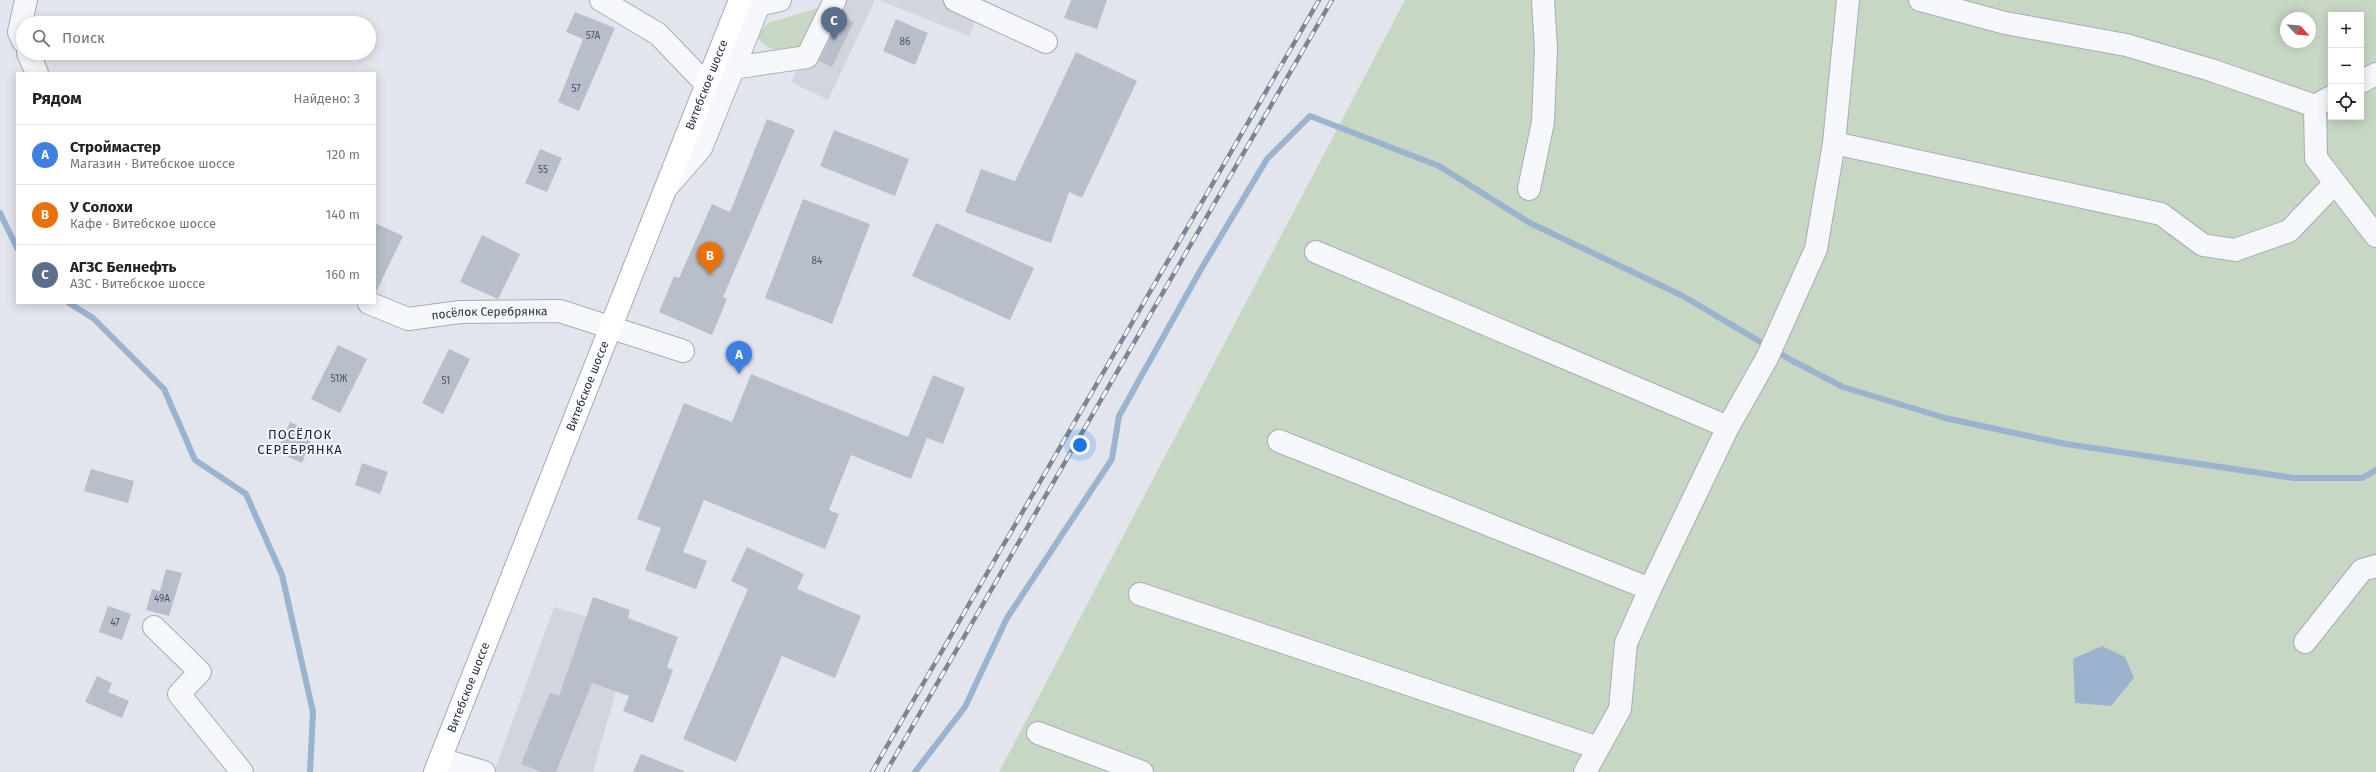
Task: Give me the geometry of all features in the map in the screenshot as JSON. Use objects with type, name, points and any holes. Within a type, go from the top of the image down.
[{"type":"main road","name":"Витебское шоссе","points":[[438,765],[740,0]]},
{"type":"street","points":[[22,16],[26,0]]},
{"type":"street","points":[[600,0],[658,34],[706,84]]},
{"type":"street","points":[[666,188],[701,148],[759,5],[780,0]]},
{"type":"street","points":[[734,68],[807,57],[835,0]]},
{"type":"street","points":[[955,0],[1046,42]]},
{"type":"street","points":[[1529,189],[1543,122],[1546,49],[1543,0]]},
{"type":"street","points":[[1585,772],[1620,709],[1626,643],[1650,589],[1728,427],[1767,358],[1816,249],[1834,143],[1848,0]]},
{"type":"street","points":[[1920,0],[2005,23],[2126,45],[2323,102],[2316,158],[2376,236]]},
{"type":"street","points":[[31,60],[37,72]]},
{"type":"street","points":[[2364,80],[2376,74]]},
{"type":"street","points":[[1834,143],[2161,214],[2203,245],[2235,250],[2289,231],[2335,184]]},
{"type":"street","points":[[1316,252],[1728,427]]},
{"type":"street","name":"посёлок Серебрянка","points":[[372,304],[408,319],[460,312],[560,311],[683,351]]},
{"type":"street","points":[[1279,441],[1650,589]]},
{"type":"street","points":[[2305,642],[2362,570],[2376,566]]},
{"type":"street","points":[[1140,594],[1598,748]]},
{"type":"street","points":[[154,627],[200,672],[179,694],[242,772]]},
{"type":"street","points":[[1038,733],[1142,772]]},
{"type":"street","points":[[438,765],[484,772]]},
{"type":"shaded area","points":[[831,0],[875,0],[828,100],[791,82]]},
{"type":"shaded area","points":[[879,0],[985,0],[969,36]]},
{"type":"shaded area","points":[[554,607],[633,631],[593,772],[494,772]]},
{"type":"green space","points":[[1405,0],[2376,0],[2376,772],[999,772]]},
{"type":"green space","points":[[829,5],[807,44],[782,50],[770,48],[759,40],[759,33],[768,23]]},
{"type":"water","points":[[2102,646],[2125,657],[2134,678],[2111,706],[2075,703],[2073,659]]},
{"type":"building","points":[[1071,0],[1107,0],[1097,29],[1064,18]]},
{"type":"building","points":[[575,12],[615,28],[579,111],[558,102],[583,39],[566,32]]},
{"type":"building","points":[[841,16],[854,22],[832,67],[819,61]]},
{"type":"building","points":[[896,19],[928,33],[915,65],[883,51]]},
{"type":"building","points":[[1076,52],[1137,81],[1082,198],[1069,192],[1051,243],[965,212],[981,169],[1015,181]]},
{"type":"building","points":[[767,119],[795,130],[723,297],[727,299],[712,335],[659,312],[674,276],[679,278],[712,204],[730,212]]},
{"type":"building","points":[[834,130],[909,159],[895,196],[820,166]]},
{"type":"building","points":[[540,149],[562,158],[547,192],[525,183]]},
{"type":"building","points":[[803,199],[870,224],[832,324],[765,298]]},
{"type":"building","points":[[376,223],[403,236],[376,292]]},
{"type":"building","points":[[936,223],[1034,268],[1010,320],[912,276]]},
{"type":"building","points":[[482,235],[520,254],[498,299],[460,282]]},
{"type":"building","points":[[338,345],[367,359],[340,413],[311,399]]},
{"type":"building","points":[[449,349],[470,359],[443,414],[422,403]]},
{"type":"building","points":[[751,374],[908,437],[933,375],[965,388],[943,444],[927,438],[911,479],[851,455],[829,510],[839,514],[825,549],[704,500],[683,552],[707,561],[696,589],[645,570],[661,528],[637,519],[684,403],[732,422]]},
{"type":"building","points":[[290,422],[314,433],[302,463],[277,452]]},
{"type":"building","points":[[362,463],[388,472],[380,494],[355,485]]},
{"type":"building","points":[[91,469],[134,481],[128,503],[84,491]]},
{"type":"building","points":[[747,547],[804,574],[797,589],[861,616],[835,678],[782,656],[736,762],[683,739],[748,589],[731,581]]},
{"type":"building","points":[[166,569],[182,573],[169,616],[146,610],[152,589],[160,591]]},
{"type":"building","points":[[593,597],[630,610],[628,618],[678,637],[667,667],[673,670],[653,723],[623,711],[629,696],[592,683],[556,772],[542,772],[521,764],[550,693],[559,696]]},
{"type":"building","points":[[108,606],[131,614],[122,640],[99,632]]},
{"type":"building","points":[[97,676],[112,683],[108,692],[129,701],[122,718],[85,702]]},
{"type":"building","points":[[641,754],[684,771],[684,772],[633,772]]},
{"type":"waterway","points":[[915,772],[965,707],[1007,618],[1112,459],[1119,416],[1200,271],[1267,159],[1310,116],[1439,166],[1530,223],[1683,296],[1791,360],[1843,387],[1945,418],[2066,444],[2294,478],[2362,478],[2376,470]]},
{"type":"waterway","points":[[0,213],[16,246]]},
{"type":"waterway","points":[[71,304],[93,318],[164,389],[195,460],[246,494],[282,575],[313,712],[310,772]]},
{"type":"railway","points":[[872,772],[1319,0]]},
{"type":"railway","points":[[886,772],[1332,0]]},
{"type":"place","name":"АГЗС Белнефть","points":[[834,40]]},
{"type":"place","name":"У Солохи","points":[[710,275]]},
{"type":"place","name":"Строймастер","points":[[739,374]]},
{"type":"district","name":"ПОСЁЛОК СЕРЕБРЯНКА","points":[[300,442]]}]
